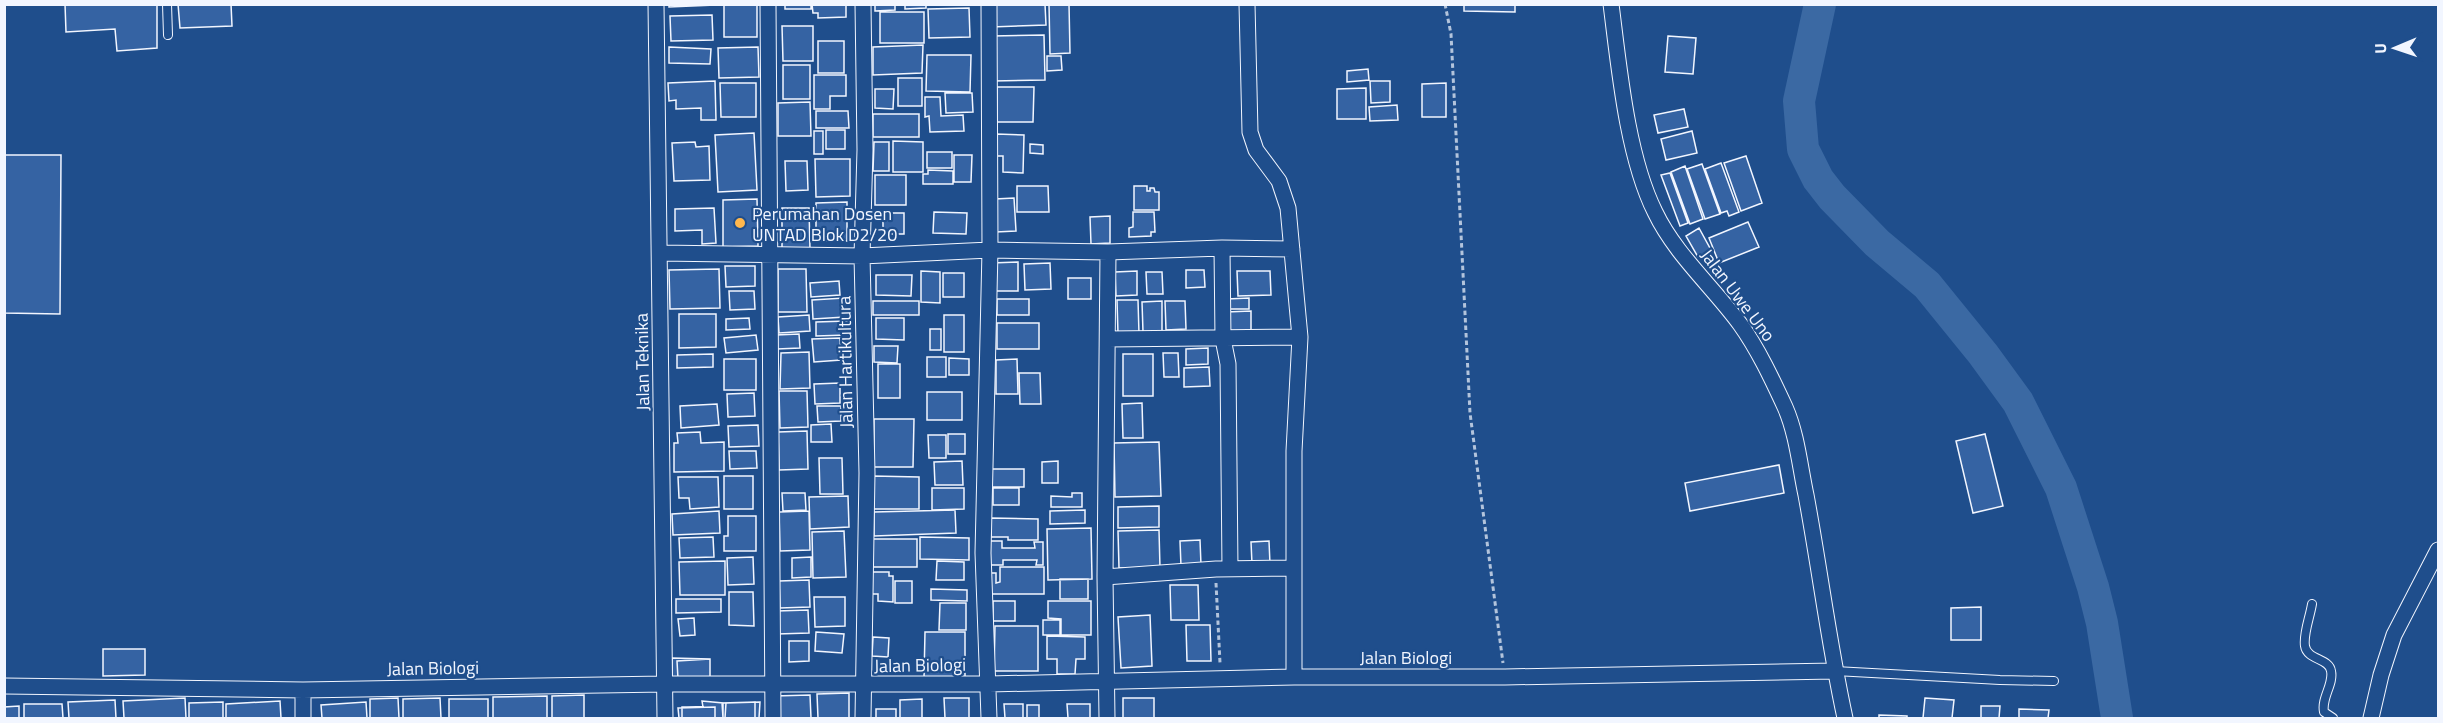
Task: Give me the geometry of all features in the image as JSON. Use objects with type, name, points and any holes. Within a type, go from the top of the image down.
[{"type":"street","name":"Jalan Teknika","points":[[656,4],[665,718]]},
{"type":"street","points":[[768,4],[773,718]]},
{"type":"street","name":"Jalan Hartikultura","points":[[863,4],[865,150],[862,256],[867,473],[863,718]]},
{"type":"street","points":[[989,4],[990,250],[983,553],[989,718]]},
{"type":"street","points":[[1247,4],[1250,132],[1256,150],[1279,181],[1288,208],[1300,337],[1294,451],[1294,677]]},
{"type":"street","name":"Jalan Uwe Uno","points":[[1611,4],[1631,135],[1640,173],[1655,212],[1668,235],[1740,324],[1756,348],[1786,409],[1795,439],[1815,541],[1835,671],[1845,718]]},
{"type":"street","points":[[660,253],[862,256],[990,250],[1108,252],[1222,248],[1292,249]]},
{"type":"street","points":[[1222,248],[1223,339],[1228,364],[1223,569]]},
{"type":"street","points":[[1107,718],[1105,577],[1108,252]]},
{"type":"street","points":[[1108,339],[1300,337]]},
{"type":"street","points":[[2371,718],[2394,634],[2439,550]]},
{"type":"street","points":[[1105,577],[1223,569],[1293,568]]},
{"type":"street","name":"Jalan Biologi","points":[[4,686],[303,690],[664,684],[989,684],[1294,677],[1505,677],[1835,671]]},
{"type":"street","points":[[303,690],[303,718]]},
{"type":"lane","points":[[167,4],[168,35]]},
{"type":"lane","points":[[2312,604],[2305,645],[2309,654],[2331,669],[2332,674],[2323,706],[2324,712],[2333,718]]},
{"type":"lane","points":[[1835,671],[2054,681]]},
{"type":"path","points":[[1445,4],[1451,34],[1470,412],[1505,677]]},
{"type":"path","points":[[1221,680],[1223,569]]},
{"type":"building","points":[[65,4],[157,4],[157,48],[117,51],[115,29],[66,32]]},
{"type":"building","points":[[178,4],[231,4],[232,26],[180,28]]},
{"type":"building","points":[[669,4],[715,4],[715,5],[669,7]]},
{"type":"building","points":[[724,4],[757,4],[757,37],[724,37]]},
{"type":"building","points":[[785,4],[811,4],[811,9],[785,9]]},
{"type":"building","points":[[812,4],[846,4],[846,17],[818,18],[818,13],[813,13]]},
{"type":"building","points":[[875,4],[895,4],[895,10],[875,11]]},
{"type":"building","points":[[905,4],[926,4],[926,8],[905,9]]},
{"type":"building","points":[[991,4],[1045,4],[1046,25],[991,27]]},
{"type":"building","points":[[1049,4],[1069,4],[1070,53],[1050,54]]},
{"type":"building","points":[[1464,4],[1515,4],[1515,12],[1464,11]]},
{"type":"building","points":[[969,8],[970,37],[929,38],[928,9]]},
{"type":"building","points":[[880,12],[924,12],[924,43],[880,43]]},
{"type":"building","points":[[712,15],[713,40],[671,41],[670,16]]},
{"type":"building","points":[[782,26],[813,26],[813,61],[783,61]]},
{"type":"building","points":[[1044,35],[1045,80],[993,81],[992,36]]},
{"type":"building","points":[[1668,36],[1696,38],[1693,74],[1665,72]]},
{"type":"building","points":[[818,41],[844,41],[844,73],[818,73]]},
{"type":"building","points":[[923,45],[922,73],[873,75],[873,47]]},
{"type":"building","points":[[669,47],[711,49],[710,64],[669,63]]},
{"type":"building","points":[[758,47],[759,77],[719,78],[718,48]]},
{"type":"building","points":[[927,55],[971,55],[970,92],[926,91]]},
{"type":"building","points":[[1047,56],[1061,56],[1062,70],[1047,71]]},
{"type":"building","points":[[783,65],[810,65],[810,99],[783,99]]},
{"type":"building","points":[[1368,69],[1369,80],[1347,82],[1347,71]]},
{"type":"building","points":[[814,75],[846,75],[846,96],[830,96],[830,109],[814,109]]},
{"type":"building","points":[[898,78],[922,78],[922,106],[898,106]]},
{"type":"building","points":[[715,81],[716,120],[701,120],[701,108],[676,109],[676,100],[669,101],[668,83]]},
{"type":"building","points":[[1370,81],[1390,81],[1390,102],[1371,103]]},
{"type":"building","points":[[720,83],[756,83],[756,117],[721,117]]},
{"type":"building","points":[[1446,83],[1446,117],[1422,117],[1422,84]]},
{"type":"building","points":[[997,87],[1034,87],[1033,122],[997,122]]},
{"type":"building","points":[[1366,88],[1366,119],[1337,119],[1337,89]]},
{"type":"building","points":[[875,89],[894,89],[893,109],[875,108]]},
{"type":"building","points":[[945,93],[972,93],[973,112],[946,113]]},
{"type":"building","points":[[925,97],[940,97],[941,116],[963,115],[964,131],[930,132],[929,116],[925,117]]},
{"type":"building","points":[[810,102],[811,136],[778,136],[778,103]]},
{"type":"building","points":[[1397,105],[1398,120],[1370,121],[1369,107]]},
{"type":"building","points":[[1684,109],[1688,127],[1658,133],[1654,115]]},
{"type":"building","points":[[816,111],[848,111],[849,128],[816,128]]},
{"type":"building","points":[[873,114],[919,114],[919,137],[873,137]]},
{"type":"building","points":[[826,130],[845,130],[845,149],[826,149]]},
{"type":"building","points":[[814,131],[823,131],[823,154],[814,154]]},
{"type":"building","points":[[1692,131],[1697,153],[1666,160],[1661,139]]},
{"type":"building","points":[[754,133],[757,190],[718,192],[715,135]]},
{"type":"building","points":[[996,134],[1024,135],[1023,173],[1003,172],[1003,156],[995,156]]},
{"type":"building","points":[[893,141],[923,142],[923,172],[893,172]]},
{"type":"building","points":[[695,142],[696,147],[709,146],[710,180],[674,181],[672,143]]},
{"type":"building","points":[[874,142],[889,142],[889,171],[873,171]]},
{"type":"building","points":[[1030,144],[1043,145],[1043,154],[1030,153]]},
{"type":"building","points":[[927,152],[952,152],[952,168],[927,168]]},
{"type":"building","points":[[4,155],[61,155],[60,314],[4,313]]},
{"type":"building","points":[[954,155],[972,155],[971,182],[954,182]]},
{"type":"building","points":[[1746,156],[1762,203],[1741,211],[1724,163]]},
{"type":"building","points":[[815,159],[850,159],[850,196],[816,197]]},
{"type":"building","points":[[785,161],[807,161],[808,190],[786,191]]},
{"type":"building","points":[[1721,163],[1739,212],[1729,216],[1727,211],[1721,213],[1705,169]]},
{"type":"building","points":[[1702,164],[1720,214],[1705,219],[1687,169]]},
{"type":"building","points":[[1685,166],[1703,219],[1690,224],[1671,172]]},
{"type":"building","points":[[928,170],[953,171],[953,184],[923,184],[923,174],[928,174]]},
{"type":"building","points":[[1670,173],[1688,223],[1680,226],[1661,175]]},
{"type":"building","points":[[875,175],[906,175],[906,205],[875,205]]},
{"type":"building","points":[[1017,186],[1048,186],[1049,212],[1017,212]]},
{"type":"building","points":[[1134,186],[1147,186],[1147,191],[1154,188],[1155,192],[1159,192],[1159,210],[1134,210]]},
{"type":"building","points":[[1014,198],[1016,231],[996,232],[995,199]]},
{"type":"building","name":"Perumahan Dosen UNTAD Blok D2/20","points":[[757,199],[758,246],[723,247],[723,200]]},
{"type":"building","points":[[847,202],[847,241],[816,241],[816,203]]},
{"type":"building","points":[[714,208],[716,243],[702,244],[702,230],[675,231],[675,209]]},
{"type":"building","points":[[782,208],[809,208],[810,250],[782,250]]},
{"type":"building","points":[[934,212],[967,213],[966,234],[933,233]]},
{"type":"building","points":[[1133,212],[1154,212],[1155,232],[1151,232],[1151,236],[1129,237],[1129,228],[1133,227]]},
{"type":"building","points":[[883,213],[904,213],[904,234],[883,234]]},
{"type":"building","points":[[1110,216],[1110,243],[1091,244],[1090,217]]},
{"type":"building","points":[[1748,222],[1759,247],[1719,263],[1709,238]]},
{"type":"building","points":[[1699,228],[1711,250],[1698,257],[1686,236]]},
{"type":"building","points":[[1018,262],[1018,291],[996,291],[991,263]]},
{"type":"building","points":[[1050,263],[1051,289],[1025,290],[1024,264]]},
{"type":"building","points":[[725,266],[755,266],[755,286],[726,287]]},
{"type":"building","points":[[719,269],[720,308],[670,309],[669,270]]},
{"type":"building","points":[[778,269],[806,269],[807,312],[778,312]]},
{"type":"building","points":[[1186,270],[1204,270],[1205,287],[1186,288]]},
{"type":"building","points":[[921,271],[940,272],[940,303],[921,302]]},
{"type":"building","points":[[1137,271],[1137,295],[1116,296],[1115,272]]},
{"type":"building","points":[[1237,271],[1270,271],[1271,295],[1238,296]]},
{"type":"building","points":[[1146,272],[1162,272],[1163,294],[1147,294]]},
{"type":"building","points":[[943,273],[964,273],[964,297],[943,297]]},
{"type":"building","points":[[876,275],[912,275],[911,296],[876,295]]},
{"type":"building","points":[[1068,278],[1091,278],[1091,299],[1068,299]]},
{"type":"building","points":[[839,281],[840,295],[811,297],[810,283]]},
{"type":"building","points":[[729,291],[754,291],[755,309],[730,310]]},
{"type":"building","points":[[844,298],[845,317],[813,319],[812,300]]},
{"type":"building","points":[[1249,298],[1249,309],[1227,309],[1227,299]]},
{"type":"building","points":[[997,299],[1029,299],[1029,315],[997,315]]},
{"type":"building","points":[[1117,300],[1138,300],[1139,334],[1118,334]]},
{"type":"building","points":[[873,301],[919,301],[919,315],[873,315]]},
{"type":"building","points":[[1162,301],[1162,331],[1143,332],[1142,302]]},
{"type":"building","points":[[1165,301],[1185,301],[1186,329],[1166,330]]},
{"type":"building","points":[[1251,311],[1251,334],[1227,334],[1226,312]]},
{"type":"building","points":[[679,314],[716,314],[716,347],[679,348]]},
{"type":"building","points":[[809,315],[810,331],[779,333],[778,317]]},
{"type":"building","points":[[944,315],[964,315],[964,352],[944,352]]},
{"type":"building","points":[[749,318],[750,329],[726,330],[726,319]]},
{"type":"building","points":[[876,318],[904,318],[904,340],[876,339]]},
{"type":"building","points":[[847,321],[847,335],[816,336],[816,322]]},
{"type":"building","points":[[997,323],[1039,323],[1039,349],[997,349]]},
{"type":"building","points":[[930,329],[941,329],[941,350],[930,350]]},
{"type":"building","points":[[799,334],[800,348],[777,349],[776,335]]},
{"type":"building","points":[[756,335],[758,350],[726,353],[724,338]]},
{"type":"building","points":[[840,338],[841,360],[814,362],[812,339]]},
{"type":"building","points":[[874,346],[898,346],[897,363],[874,362]]},
{"type":"building","points":[[1208,348],[1208,364],[1186,365],[1186,349]]},
{"type":"building","points":[[809,352],[810,388],[780,389],[781,353]]},
{"type":"building","points":[[1163,353],[1178,353],[1179,377],[1164,377]]},
{"type":"building","points":[[713,354],[713,367],[677,368],[677,355]]},
{"type":"building","points":[[1123,354],[1153,354],[1153,396],[1123,396]]},
{"type":"building","points":[[927,357],[946,357],[946,377],[927,377]]},
{"type":"building","points":[[949,358],[969,359],[969,375],[949,375]]},
{"type":"building","points":[[724,359],[756,359],[756,390],[724,390]]},
{"type":"building","points":[[724,359],[756,359],[756,390],[724,390]]},
{"type":"building","points":[[1017,359],[1018,394],[996,394],[996,360]]},
{"type":"building","points":[[878,364],[900,364],[900,398],[878,398]]},
{"type":"building","points":[[1209,367],[1210,386],[1184,387],[1184,368]]},
{"type":"building","points":[[1019,373],[1040,373],[1041,404],[1020,404]]},
{"type":"building","points":[[840,383],[840,403],[815,404],[814,384]]},
{"type":"building","points":[[779,391],[807,391],[808,427],[780,428]]},
{"type":"building","points":[[927,392],[962,392],[962,420],[927,420]]},
{"type":"building","points":[[754,393],[755,416],[728,417],[727,394]]},
{"type":"building","points":[[754,393],[755,416],[728,417],[727,394]]},
{"type":"building","points":[[1142,403],[1143,438],[1123,438],[1122,404]]},
{"type":"building","points":[[717,404],[719,425],[681,428],[680,406]]},
{"type":"building","points":[[817,406],[841,406],[841,421],[818,422]]},
{"type":"building","points":[[874,419],[914,419],[913,467],[874,467]]},
{"type":"building","points":[[831,424],[832,442],[811,442],[811,425]]},
{"type":"building","points":[[758,425],[759,446],[729,447],[728,426]]},
{"type":"building","points":[[758,425],[759,446],[729,447],[728,426]]},
{"type":"building","points":[[807,431],[808,469],[779,470],[778,432]]},
{"type":"building","points":[[700,432],[701,443],[724,442],[724,471],[674,472],[674,443],[678,443],[677,433]]},
{"type":"building","points":[[700,432],[701,443],[724,442],[724,471],[674,472],[674,443],[678,443],[677,433]]},
{"type":"building","points":[[948,434],[965,434],[965,454],[948,454]]},
{"type":"building","points":[[1985,434],[2003,506],[1973,513],[1956,441]]},
{"type":"building","points":[[928,435],[946,435],[946,458],[929,458]]},
{"type":"building","points":[[1159,442],[1161,496],[1115,497],[1114,443]]},
{"type":"building","points":[[729,451],[756,451],[757,468],[730,469]]},
{"type":"building","points":[[729,451],[756,451],[757,468],[730,469]]},
{"type":"building","points":[[819,458],[842,458],[843,494],[820,494]]},
{"type":"building","points":[[962,461],[963,485],[935,485],[934,462]]},
{"type":"building","points":[[1058,461],[1058,483],[1042,483],[1042,462]]},
{"type":"building","points":[[1779,465],[1784,493],[1690,511],[1685,483]]},
{"type":"building","points":[[991,469],[1024,469],[1024,487],[992,487]]},
{"type":"building","points":[[724,476],[753,476],[753,509],[724,509]]},
{"type":"building","points":[[724,476],[753,476],[753,509],[724,509]]},
{"type":"building","points":[[873,476],[919,477],[919,509],[873,509]]},
{"type":"building","points":[[678,477],[718,477],[719,507],[690,509],[689,498],[679,498]]},
{"type":"building","points":[[678,477],[718,477],[719,507],[690,509],[689,498],[679,498]]},
{"type":"building","points":[[932,488],[964,488],[964,509],[932,510]]},
{"type":"building","points":[[993,488],[1019,488],[1019,505],[993,505]]},
{"type":"building","points":[[782,493],[805,493],[806,510],[783,511]]},
{"type":"building","points":[[1072,493],[1082,493],[1082,507],[1051,507],[1051,496],[1072,497]]},
{"type":"building","points":[[848,496],[849,527],[810,529],[809,497]]},
{"type":"building","points":[[1159,506],[1159,527],[1118,528],[1118,507]]},
{"type":"building","points":[[955,510],[956,533],[874,536],[874,512]]},
{"type":"building","points":[[1085,510],[1085,523],[1050,524],[1050,511]]},
{"type":"building","points":[[719,511],[720,533],[673,535],[672,514]]},
{"type":"building","points":[[719,511],[720,533],[673,535],[672,514]]},
{"type":"building","points":[[809,511],[810,550],[780,551],[779,512]]},
{"type":"building","points":[[728,516],[756,516],[756,551],[724,551],[724,536],[728,536]]},
{"type":"building","points":[[728,516],[756,516],[756,551],[724,551],[724,536],[728,536]]},
{"type":"building","points":[[991,518],[1038,519],[1038,540],[1008,540],[1008,537],[991,537]]},
{"type":"building","points":[[1091,528],[1092,579],[1048,580],[1047,529]]},
{"type":"building","points":[[1159,530],[1160,568],[1119,568],[1118,531]]},
{"type":"building","points":[[844,531],[846,577],[813,578],[812,532]]},
{"type":"building","points":[[713,537],[714,557],[680,558],[679,538]]},
{"type":"building","points":[[920,537],[969,538],[969,560],[920,559]]},
{"type":"building","points":[[872,539],[917,539],[917,567],[872,567]]},
{"type":"building","points":[[1200,540],[1201,565],[1181,566],[1180,541]]},
{"type":"building","points":[[985,541],[1002,541],[1002,548],[1035,548],[1034,542],[1043,542],[1043,565],[1036,565],[1037,560],[1003,560],[1003,565],[986,565]]},
{"type":"building","points":[[1269,541],[1270,564],[1252,564],[1251,542]]},
{"type":"building","points":[[753,557],[754,584],[728,585],[727,558]]},
{"type":"building","points":[[753,557],[754,584],[728,585],[727,558]]},
{"type":"building","points":[[811,557],[811,577],[792,578],[792,558]]},
{"type":"building","points":[[725,561],[725,595],[680,595],[679,562]]},
{"type":"building","points":[[725,561],[725,595],[680,595],[679,562]]},
{"type":"building","points":[[937,561],[964,562],[964,580],[936,580]]},
{"type":"building","points":[[1000,567],[1044,567],[1044,594],[991,594],[991,573],[996,573],[996,583],[1000,582]]},
{"type":"building","points":[[867,572],[889,572],[889,576],[893,576],[893,602],[878,601],[878,594],[867,594]]},
{"type":"building","points":[[1060,579],[1088,579],[1088,599],[1060,599]]},
{"type":"building","points":[[809,580],[810,607],[780,608],[779,581]]},
{"type":"building","points":[[895,581],[912,581],[912,603],[895,603]]},
{"type":"building","points":[[1170,585],[1198,585],[1199,620],[1171,620]]},
{"type":"building","points":[[931,589],[967,590],[967,601],[931,600]]},
{"type":"building","points":[[729,592],[753,592],[754,626],[729,625]]},
{"type":"building","points":[[729,592],[753,592],[754,626],[729,625]]},
{"type":"building","points":[[814,597],[845,597],[845,626],[815,627]]},
{"type":"building","points":[[676,599],[721,599],[721,612],[676,613]]},
{"type":"building","points":[[993,601],[1015,601],[1015,621],[993,621]]},
{"type":"building","points":[[1048,601],[1091,601],[1091,635],[1061,635],[1061,619],[1048,618]]},
{"type":"building","points":[[940,603],[966,603],[966,630],[939,630]]},
{"type":"building","points":[[1981,607],[1981,640],[1951,640],[1951,608]]},
{"type":"building","points":[[808,610],[809,633],[777,634],[777,611]]},
{"type":"building","points":[[1150,615],[1152,666],[1121,668],[1118,617]]},
{"type":"building","points":[[694,618],[695,635],[680,636],[678,619]]},
{"type":"building","points":[[1043,620],[1060,620],[1060,635],[1043,635]]},
{"type":"building","points":[[1186,625],[1210,625],[1211,661],[1187,661]]},
{"type":"building","points":[[995,626],[1038,626],[1038,671],[994,671]]},
{"type":"building","points":[[816,632],[844,634],[842,653],[815,651]]},
{"type":"building","points":[[925,632],[965,632],[965,678],[924,678]]},
{"type":"building","points":[[1047,636],[1085,637],[1085,659],[1076,659],[1075,674],[1057,674],[1057,659],[1047,659]]},
{"type":"building","points":[[873,637],[889,638],[888,657],[872,656]]},
{"type":"building","points":[[789,641],[809,641],[809,661],[789,662]]},
{"type":"building","points":[[103,649],[145,649],[145,675],[103,676]]},
{"type":"building","points":[[672,658],[710,659],[710,679],[672,679]]},
{"type":"building","points":[[710,659],[710,679],[678,679],[677,661]]},
{"type":"building","points":[[849,693],[849,718],[818,718],[817,694]]},
{"type":"building","points":[[584,695],[584,718],[552,718],[552,696]]},
{"type":"building","points":[[810,695],[811,718],[775,718],[774,696]]},
{"type":"building","points":[[810,695],[811,718],[775,718],[774,696]]},
{"type":"building","points":[[547,696],[547,718],[493,718],[493,697]]},
{"type":"building","points":[[185,698],[186,718],[124,718],[123,701]]},
{"type":"building","points":[[398,698],[399,718],[370,718],[370,699]]},
{"type":"building","points":[[440,698],[441,718],[403,718],[403,699]]},
{"type":"building","points":[[944,698],[969,698],[969,718],[945,718]]},
{"type":"building","points":[[1123,698],[1154,698],[1154,718],[1123,718]]},
{"type":"building","points":[[1925,698],[1954,700],[1952,718],[1923,718]]},
{"type":"building","points":[[449,699],[488,699],[488,718],[449,718]]},
{"type":"building","points":[[922,699],[922,718],[900,718],[900,700]]},
{"type":"building","points":[[115,700],[116,718],[69,718],[68,702]]},
{"type":"building","points":[[280,701],[281,718],[226,718],[226,704]]},
{"type":"building","points":[[702,701],[723,703],[723,718],[682,718],[682,707],[703,707]]},
{"type":"building","points":[[223,702],[223,718],[189,718],[189,703]]},
{"type":"building","points":[[366,702],[367,718],[322,718],[321,705]]},
{"type":"building","points":[[755,702],[755,718],[723,718],[722,703]]},
{"type":"building","points":[[760,702],[759,718],[725,718],[726,703]]},
{"type":"building","points":[[24,704],[62,704],[63,718],[24,718]]},
{"type":"building","points":[[1004,704],[1023,704],[1023,718],[1005,718]]},
{"type":"building","points":[[1067,704],[1090,704],[1090,718],[1068,718]]},
{"type":"building","points":[[1027,705],[1039,705],[1039,718],[1027,718]]},
{"type":"building","points":[[19,706],[19,718],[4,718],[4,707]]},
{"type":"building","points":[[1981,706],[2000,706],[1999,718],[1981,718]]},
{"type":"building","points":[[715,707],[715,718],[679,718],[678,708]]},
{"type":"building","points":[[876,709],[896,709],[896,718],[876,718]]},
{"type":"building","points":[[2019,709],[2049,710],[2048,718],[2019,718]]},
{"type":"building","points":[[1879,715],[1907,716],[1907,718],[1879,718]]},
{"type":"waterway","points":[[1820,4],[1799,101],[1803,149],[1818,179],[1832,197],[1877,243],[1927,285],[1983,354],[2018,402],[2061,488],[2093,587],[2102,623],[2117,718]]},
{"type":"place","name":"Perumahan Dosen UNTAD Blok D2/20","points":[[740,223]]}]
